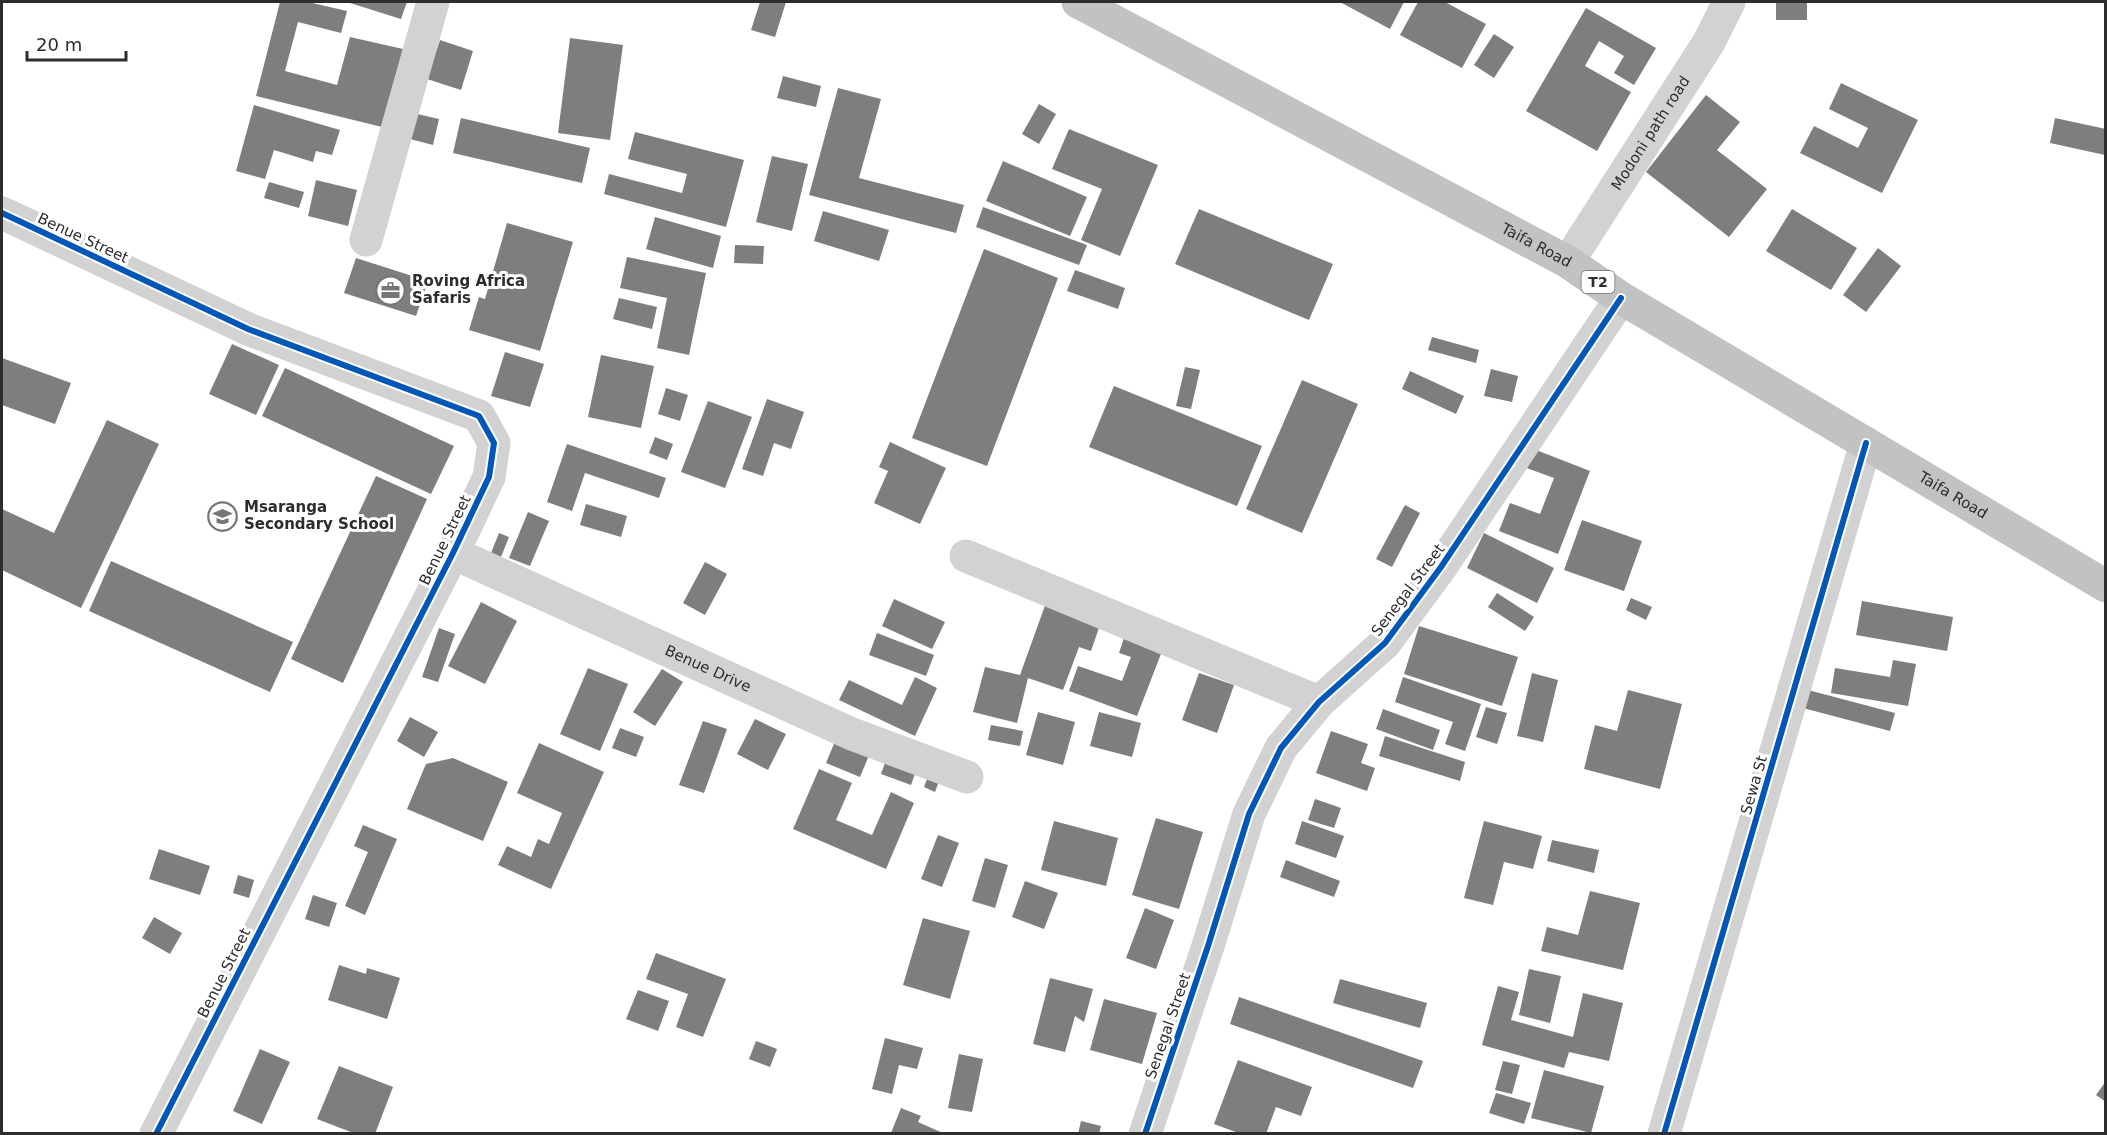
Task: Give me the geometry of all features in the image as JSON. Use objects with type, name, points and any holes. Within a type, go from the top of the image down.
[{"type":"highway","name":"Taifa Road","points":[[1078,2],[1568,262],[1621,298],[2106,586]]},
{"type":"street","points":[[366,240],[433,2]]},
{"type":"street","name":"Modoni path road","points":[[1568,262],[1709,42],[1729,2]]},
{"type":"street","name":"Benue Street","points":[[2,213],[248,329],[479,416],[494,443],[489,477],[453,553],[156,1134]]},
{"type":"street","name":"Senegal Street","points":[[1144,1134],[1208,946],[1249,814],[1281,748],[1319,702],[1385,643],[1441,567],[1621,298]]},
{"type":"street","name":"Sewa St","points":[[1664,1134],[1866,442]]},
{"type":"street","name":"Benue Drive","points":[[453,553],[852,734],[967,777]]},
{"type":"street","points":[[966,556],[1319,702]]},
{"type":"building","points":[[280,2],[308,2],[347,11],[341,33],[298,22],[285,71],[337,85],[350,37],[403,49],[382,127],[256,96]]},
{"type":"building","points":[[351,2],[407,2],[401,19]]},
{"type":"building","points":[[760,2],[786,2],[775,37],[751,30]]},
{"type":"building","points":[[1340,2],[1404,2],[1390,29]]},
{"type":"building","points":[[1418,2],[1445,2],[1486,24],[1462,68],[1400,35]]},
{"type":"building","points":[[1776,2],[1807,2],[1807,20],[1776,20]]},
{"type":"building","points":[[1586,8],[1656,48],[1634,85],[1614,73],[1624,56],[1599,41],[1585,66],[1631,92],[1597,151],[1526,111]]},
{"type":"building","points":[[1494,34],[1514,47],[1494,78],[1474,65]]},
{"type":"building","points":[[570,38],[623,45],[610,140],[558,133]]},
{"type":"building","points":[[440,40],[473,51],[461,90],[427,79]]},
{"type":"building","points":[[783,76],[821,86],[816,107],[777,98]]},
{"type":"building","points":[[1841,83],[1918,120],[1882,193],[1800,153],[1814,126],[1858,148],[1868,128],[1829,109]]},
{"type":"building","points":[[838,88],[881,99],[859,178],[964,205],[956,233],[809,195]]},
{"type":"building","points":[[1706,95],[1740,122],[1717,150],[1767,189],[1729,237],[1646,172]]},
{"type":"building","points":[[1039,104],[1056,114],[1039,144],[1022,134]]},
{"type":"building","points":[[254,105],[340,130],[332,155],[316,151],[313,162],[274,150],[265,179],[236,171]]},
{"type":"building","points":[[413,113],[439,119],[433,145],[406,138]]},
{"type":"building","points":[[461,118],[590,148],[582,183],[453,153]]},
{"type":"building","points":[[2055,118],[2106,129],[2105,155],[2050,143]]},
{"type":"building","points":[[1069,129],[1158,165],[1120,256],[1081,240],[1102,189],[1052,169]]},
{"type":"building","points":[[635,132],[744,160],[726,227],[604,194],[609,174],[682,193],[687,174],[628,159]]},
{"type":"building","points":[[772,156],[808,164],[792,231],[756,222]]},
{"type":"building","points":[[1003,161],[1087,197],[1070,236],[986,201]]},
{"type":"building","points":[[316,180],[357,190],[348,226],[308,216]]},
{"type":"building","points":[[269,182],[304,192],[299,208],[264,198]]},
{"type":"building","points":[[983,207],[1087,245],[1079,265],[976,227]]},
{"type":"building","points":[[1199,209],[1333,264],[1309,320],[1175,264]]},
{"type":"building","points":[[1792,209],[1857,248],[1831,290],[1766,251]]},
{"type":"building","points":[[823,211],[889,230],[879,261],[814,241]]},
{"type":"building","points":[[655,217],[721,236],[713,268],[646,249]]},
{"type":"building","points":[[507,223],[573,242],[540,351],[469,330],[479,297],[485,299]]},
{"type":"building","points":[[735,245],[764,246],[763,264],[734,263]]},
{"type":"building","points":[[1878,248],[1901,266],[1866,312],[1843,295]]},
{"type":"building","points":[[984,249],[1058,278],[987,466],[912,438]]},
{"type":"building","points":[[627,257],[706,273],[689,355],[657,348],[667,298],[620,288]]},
{"type":"building","points":[[356,258],[428,281],[416,316],[344,293]]},
{"type":"building","points":[[1075,270],[1125,288],[1118,309],[1067,291]]},
{"type":"building","points":[[619,298],[657,307],[652,329],[613,319]]},
{"type":"building","points":[[1432,337],[1479,350],[1476,363],[1428,350]]},
{"type":"building","points":[[232,344],[279,365],[256,415],[209,394]]},
{"type":"building","points":[[505,352],[544,364],[530,407],[491,396]]},
{"type":"building","points":[[601,355],[654,366],[641,428],[588,417]]},
{"type":"building","points":[[2,358],[71,383],[55,424],[2,405]]},
{"type":"building","points":[[1185,367],[1200,370],[1191,409],[1176,406]]},
{"type":"building","points":[[285,368],[454,446],[431,494],[262,416]]},
{"type":"building","points":[[1491,369],[1518,376],[1512,402],[1484,396]]},
{"type":"building","points":[[1410,371],[1464,396],[1456,414],[1402,389]]},
{"type":"building","points":[[1302,380],[1358,404],[1302,533],[1246,509]]},
{"type":"building","points":[[1114,386],[1262,446],[1237,506],[1089,447]]},
{"type":"building","points":[[666,388],[688,395],[680,421],[658,414]]},
{"type":"building","points":[[767,399],[804,412],[791,449],[774,443],[763,476],[742,469]]},
{"type":"building","points":[[708,401],[752,417],[725,488],[681,472]]},
{"type":"building","points":[[107,420],[159,444],[81,608],[2,570],[2,509],[54,533]]},
{"type":"building","points":[[655,437],[673,444],[667,460],[649,453]]},
{"type":"building","points":[[890,442],[946,468],[920,524],[874,503],[888,471],[879,467]]},
{"type":"building","points":[[567,444],[666,478],[659,498],[585,473],[572,511],[547,502]]},
{"type":"building","points":[[1531,448],[1590,471],[1558,554],[1499,531],[1510,503],[1540,514],[1554,478],[1524,467]]},
{"type":"building","points":[[376,476],[427,499],[343,683],[291,659]]},
{"type":"building","points":[[586,504],[627,516],[621,537],[580,525]]},
{"type":"building","points":[[1405,505],[1420,513],[1392,567],[1376,559]]},
{"type":"building","points":[[528,512],[549,521],[530,566],[509,558]]},
{"type":"building","points":[[1582,520],[1642,541],[1624,591],[1564,570]]},
{"type":"building","points":[[499,533],[509,537],[501,557],[491,553]]},
{"type":"building","points":[[1484,533],[1554,568],[1537,603],[1467,568]]},
{"type":"building","points":[[111,561],[293,642],[270,692],[89,611]]},
{"type":"building","points":[[705,562],[727,574],[705,615],[683,603]]},
{"type":"building","points":[[1497,593],[1534,617],[1525,631],[1488,607]]},
{"type":"building","points":[[1631,598],[1652,607],[1646,620],[1626,610]]},
{"type":"building","points":[[894,599],[945,622],[932,649],[882,626]]},
{"type":"building","points":[[1047,600],[1102,619],[1091,651],[1079,647],[1063,690],[1028,678],[1017,723],[973,712],[985,667],[1020,675]]},
{"type":"building","points":[[1862,601],[1953,617],[1947,651],[1856,635]]},
{"type":"building","points":[[481,602],[517,621],[485,684],[448,666]]},
{"type":"building","points":[[1419,626],[1518,657],[1502,706],[1404,674]]},
{"type":"building","points":[[439,628],[455,634],[438,682],[422,677]]},
{"type":"building","points":[[1126,632],[1164,646],[1137,716],[1069,691],[1078,666],[1122,681],[1131,657],[1119,653]]},
{"type":"building","points":[[877,633],[934,655],[926,676],[869,655]]},
{"type":"building","points":[[1893,660],[1916,664],[1908,706],[1831,693],[1835,668],[1890,677]]},
{"type":"building","points":[[588,668],[628,684],[600,751],[560,734]]},
{"type":"building","points":[[662,669],[683,682],[655,726],[633,712]]},
{"type":"building","points":[[1199,673],[1234,685],[1217,733],[1182,720]]},
{"type":"building","points":[[1532,673],[1558,680],[1543,742],[1517,736]]},
{"type":"building","points":[[915,677],[937,688],[915,736],[839,700],[849,680],[902,705]]},
{"type":"building","points":[[1403,677],[1481,704],[1465,751],[1445,744],[1453,722],[1395,702]]},
{"type":"building","points":[[1628,690],[1682,704],[1660,789],[1584,769],[1595,725],[1617,731]]},
{"type":"building","points":[[1808,690],[1895,713],[1890,731],[1803,708]]},
{"type":"building","points":[[1486,707],[1507,713],[1497,744],[1476,737]]},
{"type":"building","points":[[1383,709],[1440,730],[1433,750],[1376,729]]},
{"type":"building","points":[[1038,712],[1075,722],[1063,765],[1026,755]]},
{"type":"building","points":[[1099,712],[1141,723],[1132,757],[1090,746]]},
{"type":"building","points":[[410,717],[438,732],[424,757],[397,741]]},
{"type":"building","points":[[755,719],[786,734],[768,770],[737,754]]},
{"type":"building","points":[[703,721],[727,729],[704,793],[679,785]]},
{"type":"building","points":[[991,725],[1023,731],[1020,746],[988,740]]},
{"type":"building","points":[[620,728],[644,737],[636,757],[612,748]]},
{"type":"building","points":[[1331,731],[1368,744],[1361,763],[1375,768],[1367,791],[1316,773]]},
{"type":"building","points":[[1385,736],[1465,762],[1460,781],[1379,756]]},
{"type":"building","points":[[836,739],[870,753],[860,777],[826,763]]},
{"type":"building","points":[[539,743],[604,772],[551,889],[498,865],[507,846],[531,857],[538,839],[549,844],[562,813],[517,793]]},
{"type":"building","points":[[453,758],[508,782],[483,841],[407,809],[426,764]]},
{"type":"building","points":[[886,760],[916,771],[911,785],[881,774]]},
{"type":"building","points":[[819,769],[852,783],[836,820],[872,835],[891,792],[914,803],[886,869],[793,829]]},
{"type":"building","points":[[930,771],[941,776],[935,792],[924,787]]},
{"type":"building","points":[[1315,799],[1341,808],[1334,828],[1308,820]]},
{"type":"building","points":[[1156,818],[1203,832],[1179,909],[1132,895]]},
{"type":"building","points":[[1054,821],[1118,838],[1106,886],[1041,870]]},
{"type":"building","points":[[1302,821],[1344,836],[1336,858],[1295,844]]},
{"type":"building","points":[[1484,821],[1542,836],[1533,869],[1504,862],[1493,905],[1464,898]]},
{"type":"building","points":[[363,825],[397,839],[365,915],[345,906],[368,852],[354,846]]},
{"type":"building","points":[[938,835],[959,843],[942,887],[921,879]]},
{"type":"building","points":[[1552,840],[1599,850],[1594,873],[1547,861]]},
{"type":"building","points":[[159,849],[210,866],[200,895],[149,879]]},
{"type":"building","points":[[985,858],[1008,865],[995,908],[972,901]]},
{"type":"building","points":[[1286,860],[1340,881],[1334,897],[1280,877]]},
{"type":"building","points":[[238,875],[254,880],[249,898],[233,893]]},
{"type":"building","points":[[1025,881],[1058,893],[1044,929],[1012,917]]},
{"type":"building","points":[[1590,891],[1640,903],[1623,970],[1541,951],[1547,927],[1578,935]]},
{"type":"building","points":[[313,895],[337,903],[329,927],[305,919]]},
{"type":"building","points":[[1145,908],[1174,920],[1156,969],[1126,958]]},
{"type":"building","points":[[154,917],[182,933],[170,954],[142,938]]},
{"type":"building","points":[[923,918],[970,931],[950,999],[903,985]]},
{"type":"building","points":[[656,953],[726,979],[703,1037],[676,1027],[688,994],[646,979]]},
{"type":"building","points":[[339,965],[366,974],[367,968],[400,978],[387,1019],[328,1000]]},
{"type":"building","points":[[1529,969],[1561,976],[1550,1023],[1519,1015]]},
{"type":"building","points":[[1050,978],[1093,989],[1084,1022],[1075,1016],[1065,1052],[1033,1044]]},
{"type":"building","points":[[1340,979],[1427,1003],[1420,1028],[1333,1003]]},
{"type":"building","points":[[1498,986],[1519,992],[1511,1020],[1573,1037],[1583,993],[1623,1003],[1609,1061],[1569,1052],[1564,1068],[1482,1045]]},
{"type":"building","points":[[638,990],[669,1001],[658,1031],[626,1019]]},
{"type":"building","points":[[1239,997],[1423,1061],[1413,1088],[1230,1024]]},
{"type":"building","points":[[1104,999],[1157,1013],[1142,1064],[1090,1050]]},
{"type":"building","points":[[885,1038],[923,1048],[917,1069],[899,1065],[892,1094],[872,1089]]},
{"type":"building","points":[[756,1041],[777,1049],[770,1067],[749,1059]]},
{"type":"building","points":[[260,1049],[290,1062],[262,1124],[233,1111]]},
{"type":"building","points":[[959,1054],[983,1059],[972,1112],[948,1108]]},
{"type":"building","points":[[1238,1060],[1312,1087],[1301,1116],[1276,1107],[1266,1134],[1241,1134],[1214,1124]]},
{"type":"building","points":[[1503,1061],[1520,1065],[1512,1094],[1495,1090]]},
{"type":"building","points":[[339,1066],[393,1087],[375,1134],[356,1134],[317,1119]]},
{"type":"building","points":[[1544,1070],[1604,1086],[1591,1133],[1531,1118]]},
{"type":"building","points":[[2106,1081],[2106,1102],[2096,1095]]},
{"type":"building","points":[[1496,1093],[1531,1103],[1524,1124],[1489,1113]]},
{"type":"building","points":[[901,1108],[921,1116],[918,1122],[945,1134],[891,1133]]},
{"type":"building","points":[[1081,1121],[1101,1126],[1099,1134],[1078,1134]]},
{"type":"cycle path","points":[[2,213],[248,329],[479,416],[494,443],[489,477],[453,553],[156,1134]]},
{"type":"cycle path","points":[[1145,1134],[1208,946],[1249,814],[1281,748],[1319,702],[1385,643],[1441,567],[1621,298]]},
{"type":"cycle path","points":[[1664,1134],[1866,443]]},
{"type":"place","name":"Roving Africa Safaris","points":[[391,290]]},
{"type":"place","name":"Msaranga Secondary School","points":[[223,516]]}]
